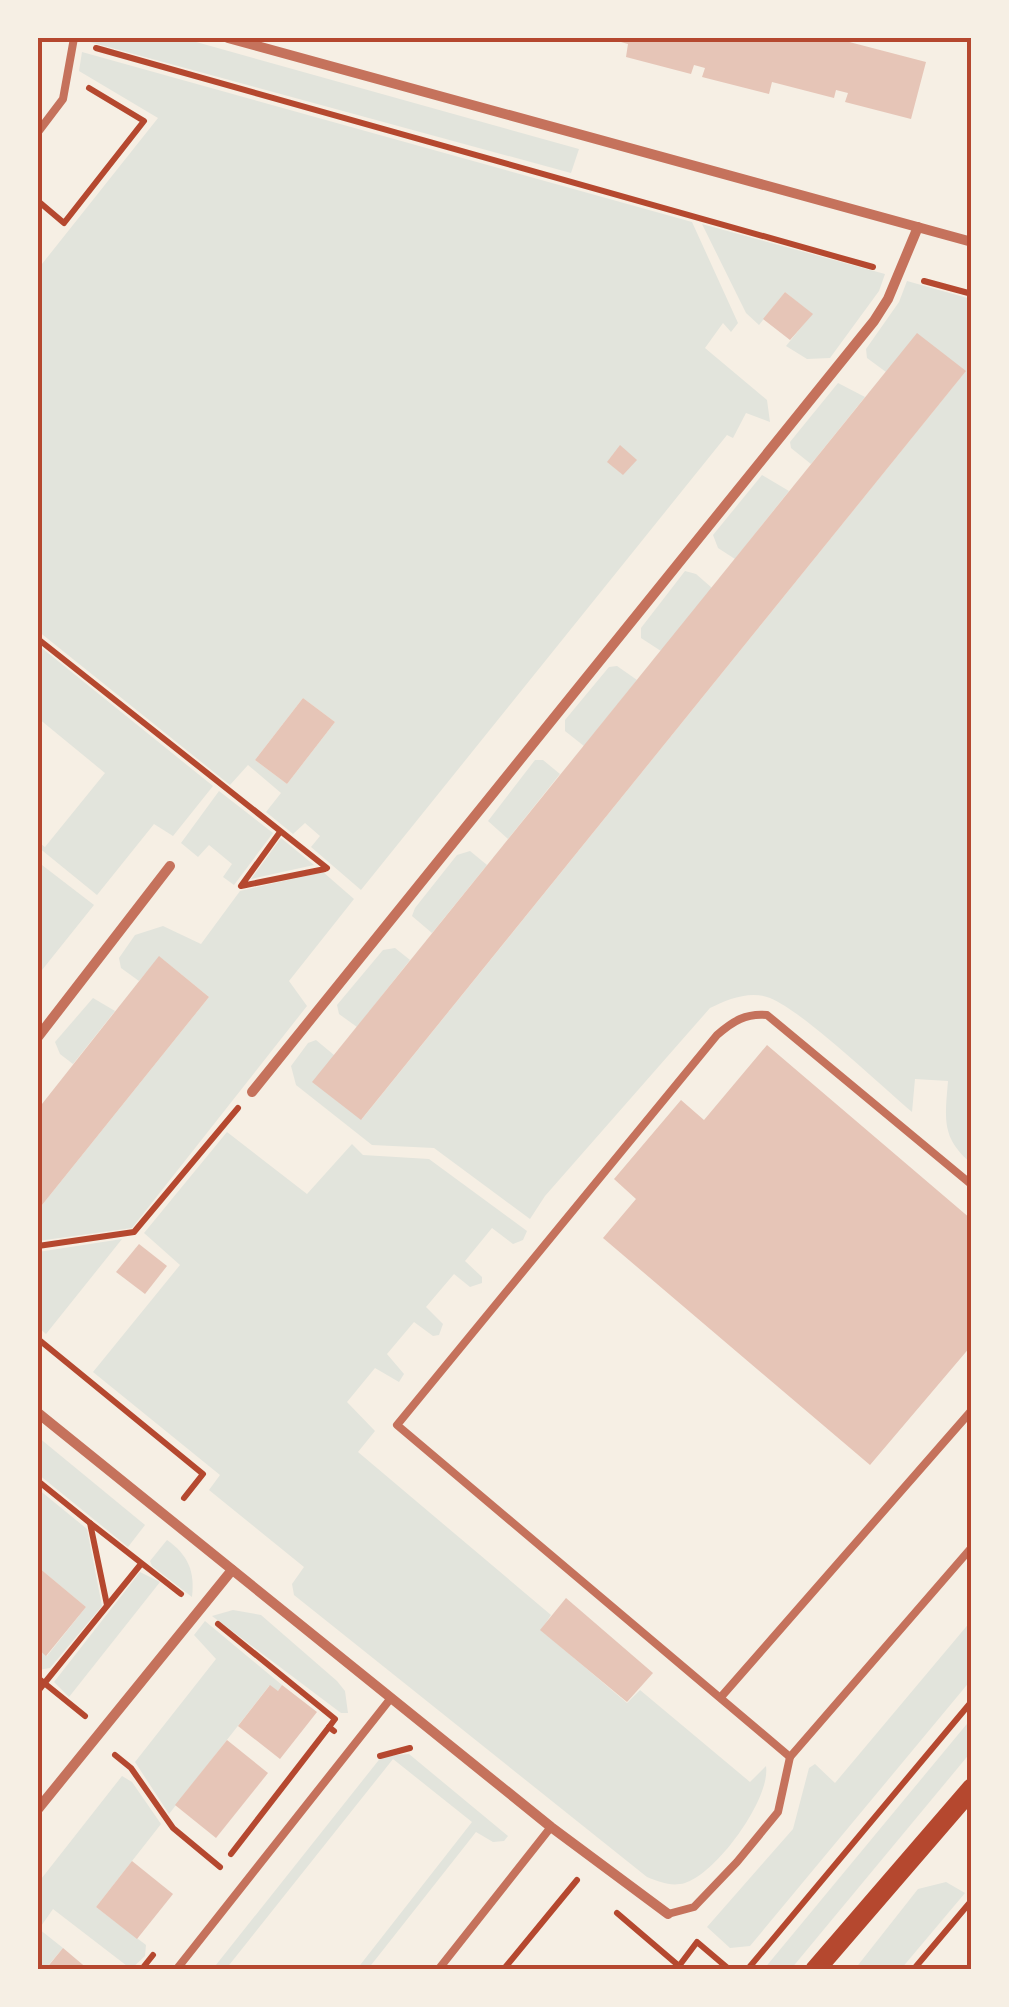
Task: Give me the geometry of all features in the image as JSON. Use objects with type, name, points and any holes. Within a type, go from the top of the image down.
[{"type":"main road","points":[[814,1970],[972,1788]]},
{"type":"street","points":[[228,38],[972,242]]},
{"type":"street","points":[[252,1092],[874,321],[918,228]]},
{"type":"street","points":[[38,1037],[170,866]]},
{"type":"street","points":[[38,1413],[550,1826],[668,1914]]},
{"type":"street","points":[[38,1809],[232,1570]]},
{"type":"lane","points":[[38,132],[63,99],[74,40]]},
{"type":"lane","points":[[790,1756],[397,1425],[717,1035],[742,1018],[767,1015],[972,1185]]},
{"type":"lane","points":[[721,1697],[972,1410]]},
{"type":"lane","points":[[668,1914],[694,1906],[778,1812],[790,1756],[972,1548]]},
{"type":"lane","points":[[176,1970],[391,1698]]},
{"type":"lane","points":[[438,1970],[550,1826]]},
{"type":"path","points":[[74,40],[972,294]]},
{"type":"path","points":[[38,201],[64,223],[144,121],[67,75]]},
{"type":"path","points":[[38,639],[327,868],[241,886],[280,832]]},
{"type":"path","points":[[38,1246],[134,1232],[252,1092]]},
{"type":"path","points":[[38,1339],[203,1474],[168,1518]]},
{"type":"path","points":[[38,1481],[335,1719],[329,1726]]},
{"type":"path","points":[[90,1523],[107,1606]]},
{"type":"path","points":[[38,1691],[41,1680],[141,1564]]},
{"type":"path","points":[[41,1680],[131,1768],[173,1828],[220,1868]]},
{"type":"path","points":[[747,1970],[972,1701]]},
{"type":"path","points":[[352,1747],[370,1764],[393,1750],[408,1747],[422,1758]]},
{"type":"path","points":[[503,1970],[574,1878],[590,1890]]},
{"type":"path","points":[[913,1970],[972,1900]]},
{"type":"path","points":[[604,1903],[678,1968],[697,1942],[730,1970]]},
{"type":"shaded area","points":[[182,38],[579,149],[571,173],[86,41]]},
{"type":"shaded area","points":[[82,52],[692,222],[738,323],[731,332],[723,323],[705,348],[767,400],[770,422],[746,413],[733,438],[727,435],[361,890],[311,847],[320,836],[305,823],[293,834],[266,812],[281,793],[248,765],[230,785],[38,631],[38,269],[158,118],[79,71]],"holes":[[[303,698],[335,722],[287,784],[255,760]]]},
{"type":"shaded area","points":[[702,224],[885,274],[879,291],[830,358],[807,359],[786,346],[812,314],[785,292],[759,325],[746,313]]},
{"type":"shaded area","points":[[907,281],[971,299],[971,1163],[954,1145],[947,1126],[948,1081],[915,1079],[912,1112],[802,1018],[770,998],[755,995],[710,1008],[545,1196],[530,1219],[434,1148],[372,1145],[296,1085],[291,1066],[308,1043],[316,1040],[334,1055],[362,1119],[965,372],[886,372],[867,358],[866,349],[899,302]]},
{"type":"shaded area","points":[[838,383],[865,397],[811,464],[791,448],[790,442]]},
{"type":"shaded area","points":[[762,475],[789,491],[735,559],[718,548],[713,535]]},
{"type":"shaded area","points":[[685,571],[696,574],[712,588],[661,651],[641,638],[641,628]]},
{"type":"shaded area","points":[[38,645],[213,786],[173,836],[154,824],[97,895],[38,847],[38,842],[45,847],[105,773],[38,718]]},
{"type":"shaded area","points":[[617,666],[637,680],[584,746],[565,731],[565,720],[609,667]]},
{"type":"shaded area","points":[[535,760],[543,760],[560,774],[508,839],[488,821]]},
{"type":"shaded area","points":[[219,791],[273,833],[234,885],[223,877],[232,864],[209,845],[198,857],[181,843]]},
{"type":"shaded area","points":[[281,838],[314,865],[251,879]]},
{"type":"shaded area","points":[[470,851],[487,865],[432,933],[412,916],[415,908],[457,855]]},
{"type":"shaded area","points":[[38,862],[94,905],[38,975]]},
{"type":"shaded area","points":[[323,872],[354,899],[289,981],[307,1006],[132,1228],[38,1241],[38,1210],[209,997],[160,957],[139,981],[121,968],[119,958],[135,935],[163,926],[201,944],[240,891]]},
{"type":"shaded area","points":[[395,948],[410,960],[357,1027],[339,1014],[337,1005],[383,950]]},
{"type":"shaded area","points":[[93,998],[115,1011],[73,1064],[60,1054],[55,1042]]},
{"type":"shaded area","points":[[227,1132],[307,1194],[352,1144],[363,1155],[429,1159],[527,1231],[523,1240],[513,1244],[492,1228],[465,1261],[482,1277],[482,1283],[470,1287],[454,1274],[426,1307],[443,1324],[439,1335],[433,1336],[414,1322],[387,1354],[404,1374],[399,1382],[375,1368],[347,1402],[375,1431],[358,1452],[551,1615],[541,1630],[627,1703],[640,1690],[750,1782],[766,1766],[760,1797],[751,1815],[726,1851],[698,1877],[675,1884],[647,1877],[294,1595],[292,1584],[304,1567],[209,1490],[220,1475],[93,1372],[180,1265],[144,1233]]},
{"type":"shaded area","points":[[122,1239],[46,1334],[38,1327],[38,1252]]},
{"type":"shaded area","points":[[38,1437],[145,1525],[128,1547],[38,1474]]},
{"type":"shaded area","points":[[38,1489],[87,1529],[102,1606],[50,1668],[38,1670],[38,1649],[47,1656],[86,1607],[38,1567]]},
{"type":"shaded area","points":[[167,1540],[188,1564],[192,1597],[152,1566],[150,1561]]},
{"type":"shaded area","points":[[140,1572],[160,1582],[69,1697],[54,1682]]},
{"type":"shaded area","points":[[233,1610],[261,1615],[337,1681],[345,1691],[348,1713],[341,1713],[212,1616]]},
{"type":"shaded area","points":[[205,1621],[282,1685],[278,1691],[269,1686],[169,1814],[135,1762],[216,1659],[194,1635]]},
{"type":"shaded area","points":[[971,1621],[971,1680],[750,1946],[730,1948],[707,1927],[793,1829],[809,1768],[815,1764],[835,1783]]},
{"type":"shaded area","points":[[971,1719],[971,1752],[791,1969],[764,1969]]},
{"type":"shaded area","points":[[409,1754],[508,1836],[504,1841],[493,1842],[476,1832],[368,1969],[357,1969],[472,1822],[393,1759],[226,1969],[212,1970],[382,1756]]},
{"type":"shaded area","points":[[122,1776],[132,1782],[161,1824],[96,1907],[146,1945],[145,1956],[131,1969],[53,1909],[39,1929],[63,1948],[45,1969],[38,1969],[38,1883]]},
{"type":"shaded area","points":[[946,1882],[965,1893],[901,1969],[855,1969],[918,1889]]},
{"type":"building","points":[[607,38],[834,38],[926,62],[911,119],[845,102],[848,93],[836,90],[834,98],[772,82],[769,94],[702,77],[705,68],[694,65],[691,74],[626,57],[628,44]]},
{"type":"building","points":[[785,292],[813,314],[790,340],[763,319]]},
{"type":"building","points":[[917,333],[966,371],[361,1120],[312,1082]]},
{"type":"building","points":[[620,445],[637,460],[623,475],[607,462]]},
{"type":"building","points":[[303,698],[335,722],[287,784],[255,760]]},
{"type":"building","points":[[159,956],[209,997],[38,1210],[38,1109]]},
{"type":"building","points":[[767,1045],[971,1219],[971,1346],[870,1465],[603,1238],[636,1199],[614,1179],[681,1100],[704,1120]]},
{"type":"building","points":[[139,1244],[167,1266],[145,1294],[116,1272]]},
{"type":"building","points":[[38,1567],[86,1607],[46,1656],[38,1649]]},
{"type":"building","points":[[566,1598],[653,1673],[627,1702],[540,1630]]},
{"type":"building","points":[[270,1685],[278,1691],[282,1685],[317,1712],[280,1759],[238,1726]]},
{"type":"building","points":[[227,1740],[268,1773],[216,1838],[175,1805]]},
{"type":"building","points":[[132,1861],[173,1894],[137,1939],[96,1907]]},
{"type":"building","points":[[63,1948],[89,1970],[45,1970]]}]
